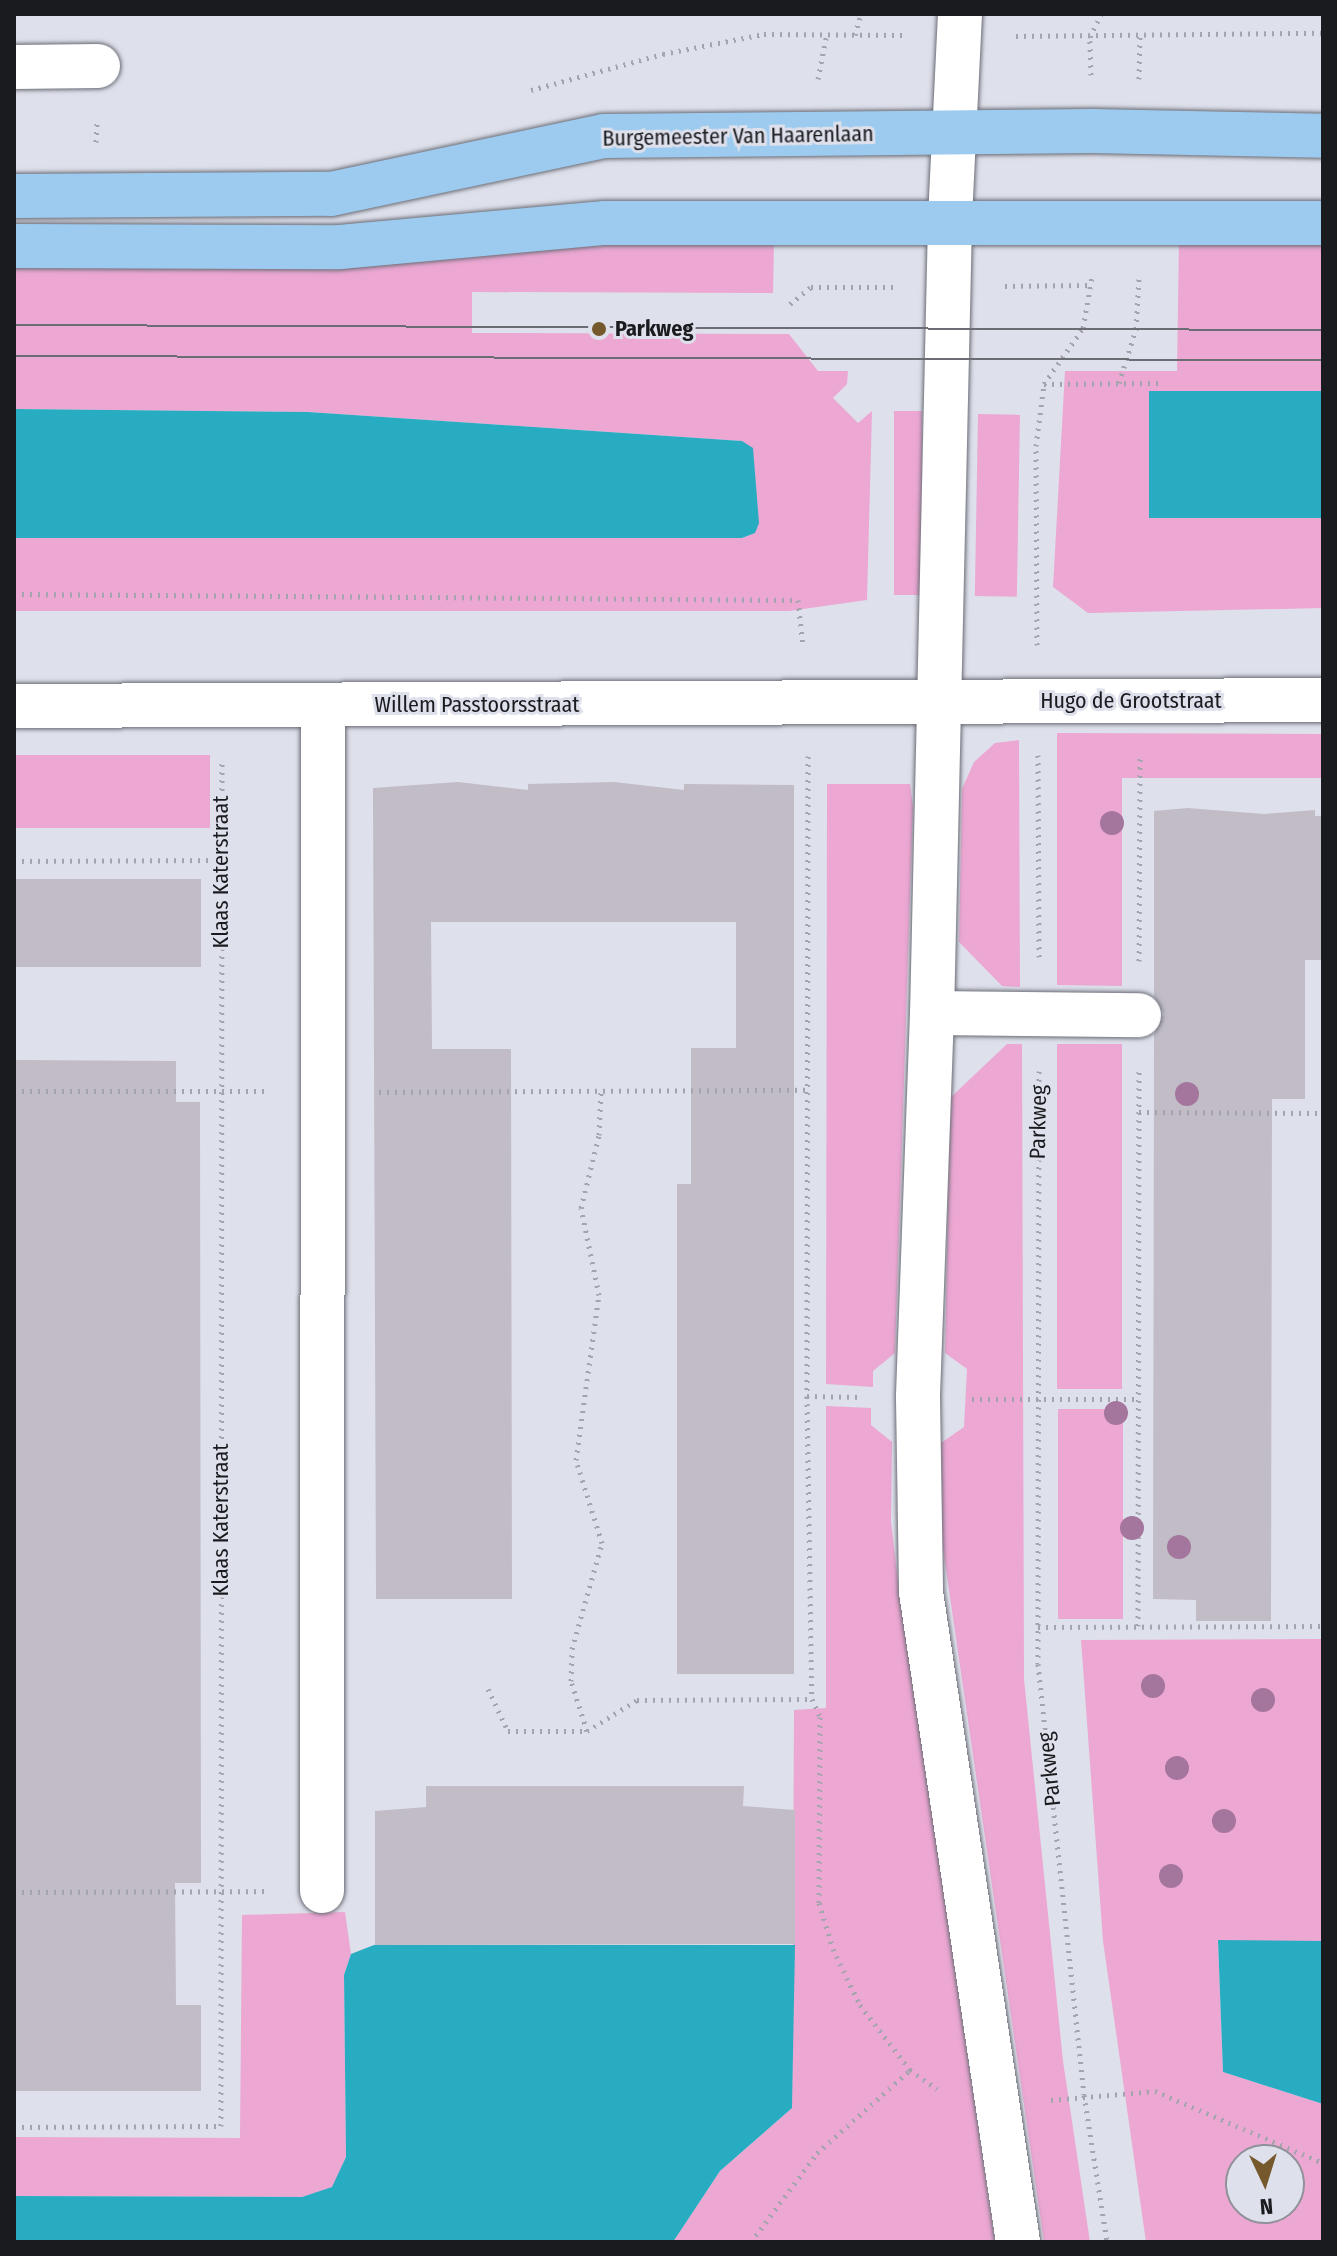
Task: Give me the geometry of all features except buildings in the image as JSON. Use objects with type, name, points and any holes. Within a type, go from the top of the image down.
[{"type":"main road","name":"Burgemeester Van Haarenlaan","points":[[14,196],[331,194],[604,136],[1092,131],[1323,136]]},
{"type":"main road","points":[[14,246],[340,247],[605,223],[1323,223]]},
{"type":"street","points":[[960,14],[957,132],[950,222],[932,1013],[918,1398],[921,1592],[1018,2242]]},
{"type":"street","points":[[14,67],[98,66]]},
{"type":"street","name":"Hugo de Grootstraat","points":[[940,704],[1323,700]]},
{"type":"street","name":"Willem Passtoorsstraat","points":[[14,706],[940,704]]},
{"type":"street","points":[[322,1891],[323,705]]},
{"type":"street","points":[[932,1013],[1139,1015]]},
{"type":"path","points":[[525,92],[663,54],[764,34],[855,35],[861,14]]},
{"type":"path","points":[[1092,131],[1090,37],[1101,14]]},
{"type":"path","points":[[1090,37],[1323,33]]},
{"type":"path","points":[[82,147],[111,147]]},
{"type":"path","name":"Parkweg","points":[[1094,222],[1083,328],[1044,384],[1036,446],[1040,1014],[1038,1627],[1084,2095],[1107,2242]]},
{"type":"path","points":[[1044,384],[1162,383]]},
{"type":"path","points":[[14,594],[798,600],[808,704],[812,1699],[820,1717],[819,1903],[833,1949],[860,2005],[910,2070]]},
{"type":"path","points":[[1138,1626],[1140,700]]},
{"type":"path","name":"Klaas Katerstraat","points":[[14,2127],[221,2126],[222,706]]},
{"type":"path","points":[[14,861],[221,860]]},
{"type":"path","points":[[14,1091],[810,1090]]},
{"type":"path","points":[[587,1731],[571,1681],[572,1649],[602,1543],[576,1460],[599,1295],[581,1208],[599,1135],[601,1091]]},
{"type":"path","points":[[1139,1112],[1323,1113]]},
{"type":"path","points":[[1038,1627],[1323,1626]]},
{"type":"path","points":[[488,1689],[508,1731],[587,1731],[637,1700],[812,1699]]},
{"type":"path","points":[[14,1892],[322,1891]]},
{"type":"shaded area","points":[[1323,239],[1323,391],[1149,393],[1152,517],[1323,518],[1323,608],[1088,613],[1053,587],[1065,371],[1177,371],[1179,240]]},
{"type":"shaded area","points":[[774,240],[773,293],[472,292],[472,333],[789,334],[818,371],[848,371],[847,384],[833,398],[858,423],[872,411],[867,600],[789,611],[14,611],[14,538],[742,538],[755,533],[742,441],[308,412],[14,409],[14,262],[426,262],[528,244]]},
{"type":"shaded area","points":[[894,411],[922,411],[922,595],[894,595]]},
{"type":"shaded area","points":[[978,414],[1020,415],[1017,597],[975,596]]},
{"type":"shaded area","points":[[1057,733],[1323,734],[1323,778],[1122,778],[1122,986],[1057,985]]},
{"type":"shaded area","points":[[1019,740],[1020,987],[1002,986],[959,942],[962,789],[974,762],[995,743]]},
{"type":"shaded area","points":[[14,755],[210,755],[210,828],[14,828]]},
{"type":"shaded area","points":[[827,784],[910,784],[913,807],[895,1353],[873,1371],[873,1387],[826,1384]]},
{"type":"shaded area","points":[[1007,1044],[1022,1044],[1024,1679],[1063,2061],[1090,2242],[1044,2242],[942,1542],[941,1443],[964,1427],[967,1369],[945,1353],[950,1098]]},
{"type":"shaded area","points":[[1057,1044],[1122,1044],[1122,1389],[1057,1389]]},
{"type":"shaded area","points":[[826,1406],[871,1408],[871,1425],[892,1442],[891,1522],[899,1589],[995,2242],[673,2242],[720,2171],[792,2108],[794,1710],[826,1708]]},
{"type":"shaded area","points":[[1058,1409],[1123,1409],[1123,1619],[1058,1619]]},
{"type":"shaded area","points":[[1323,1639],[1323,1941],[1218,1941],[1223,2072],[1323,2104],[1323,2242],[1146,2242],[1103,1941],[1081,1640]]},
{"type":"shaded area","points":[[345,1912],[351,1954],[344,1975],[346,2157],[333,2187],[302,2197],[14,2196],[14,2137],[240,2138],[242,1915]]},
{"type":"water","points":[[1149,391],[1323,391],[1323,518],[1149,518]]},
{"type":"water","points":[[14,409],[308,412],[742,441],[753,448],[759,523],[755,533],[742,538],[14,538]]},
{"type":"water","points":[[1218,1940],[1323,1941],[1323,2104],[1223,2072]]},
{"type":"water","points":[[374,1945],[795,1945],[792,2108],[720,2171],[673,2242],[14,2242],[14,2196],[302,2197],[332,2187],[346,2157],[344,1975],[351,1954]]},
{"type":"tram line","points":[[14,325],[1323,330]]},
{"type":"tram line","points":[[14,356],[1323,360]]},
{"type":"place","name":"Parkweg","points":[[599,329]]}]
